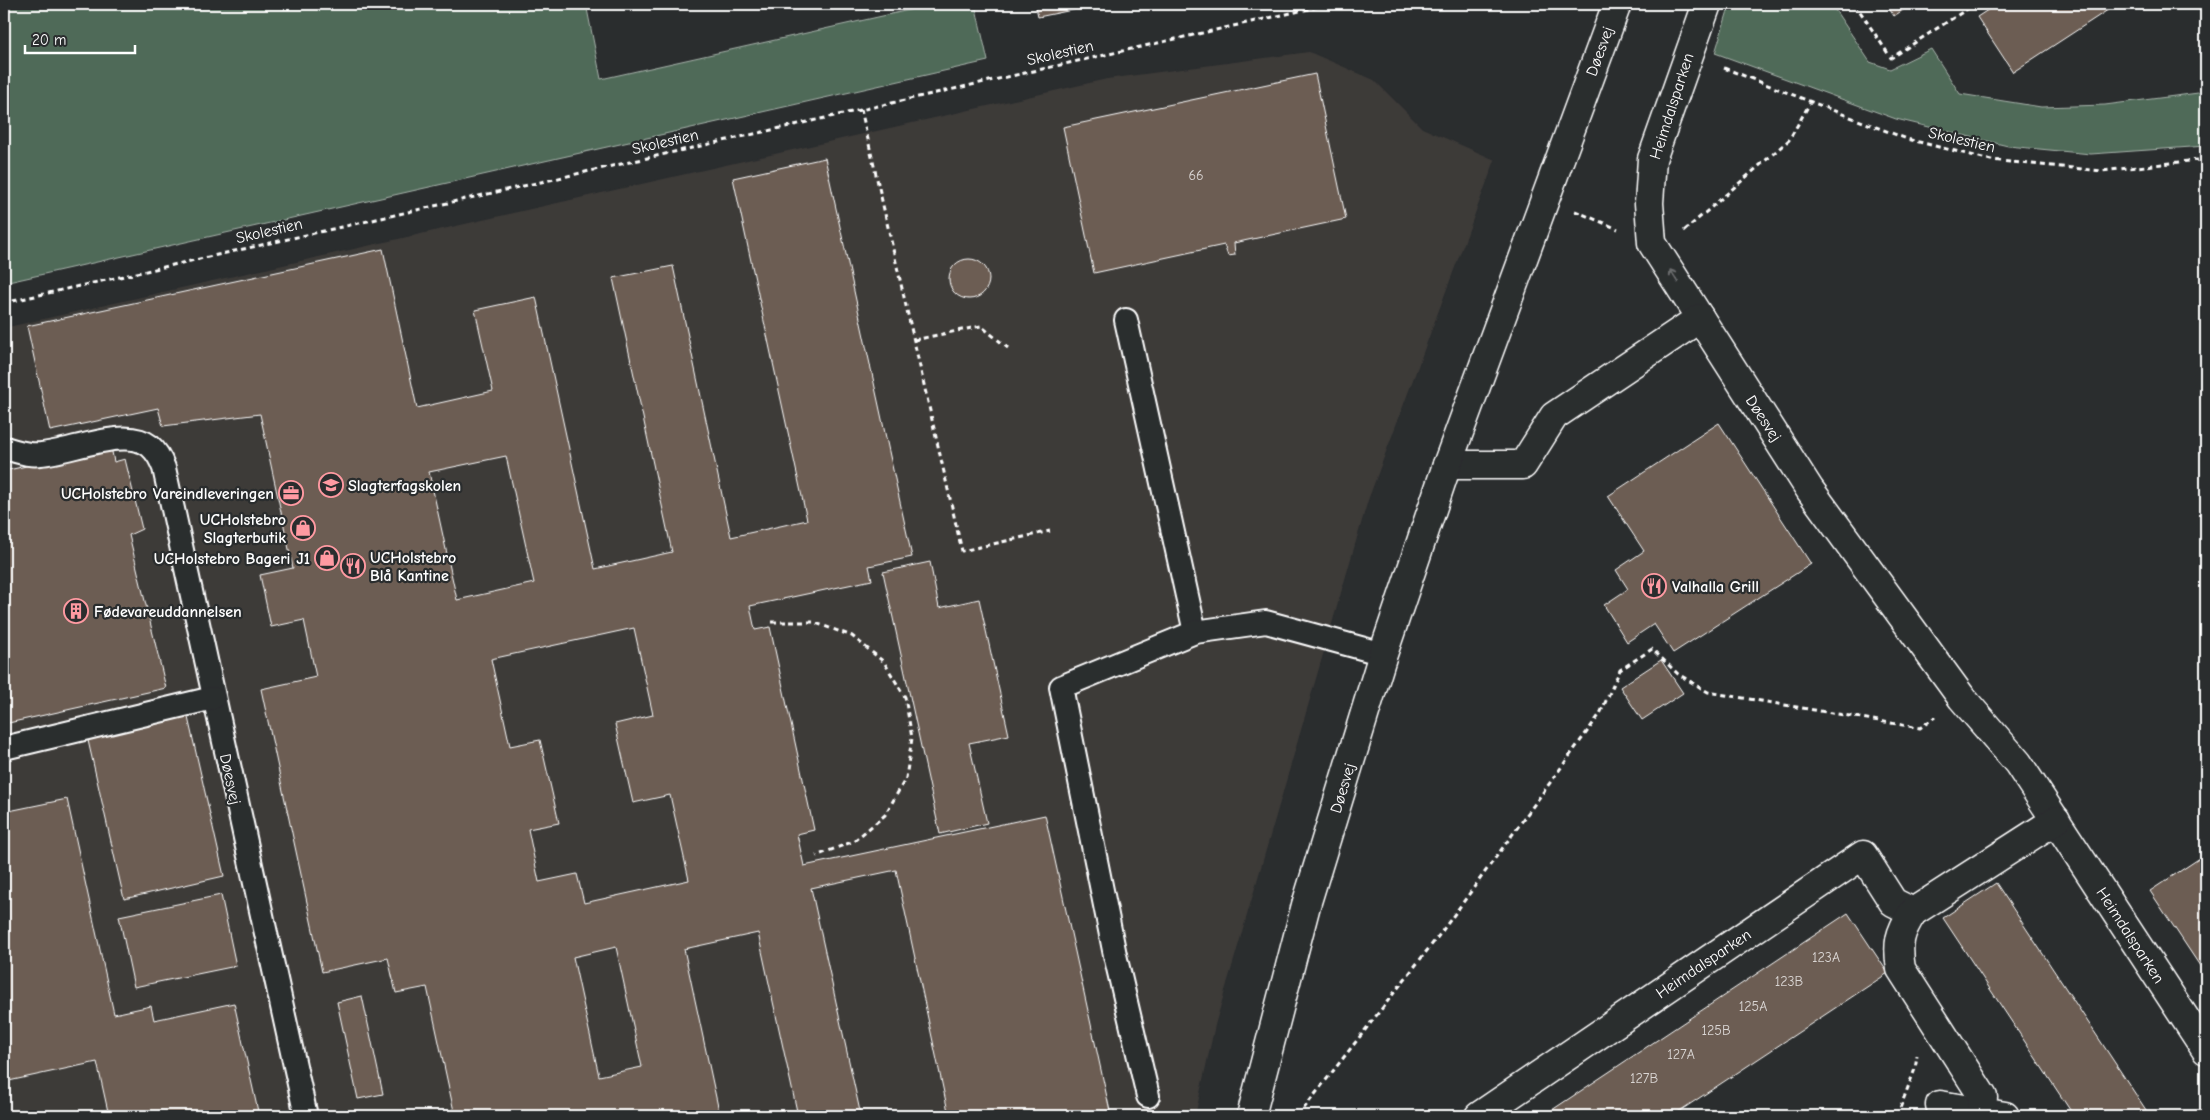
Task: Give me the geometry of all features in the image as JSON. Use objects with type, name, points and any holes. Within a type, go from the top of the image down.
[{"type":"street","name":"Døesvej","points":[[1251,1116],[1306,905],[1383,654],[1447,465],[1617,4]]},
{"type":"street","name":"Heimdalsparken","points":[[1700,318],[1652,242],[1649,203],[1652,159],[1706,4]]},
{"type":"street","name":"Døesvej","points":[[1700,318],[1810,490],[1962,698],[2018,763]]},
{"type":"street","points":[[1447,465],[1523,465],[1554,416],[1700,318]]},
{"type":"street","name":"Heimdalsparken","points":[[2018,763],[2206,1050]]},
{"type":"street","points":[[1940,1105],[1989,1115],[1983,1097],[1901,969],[1898,949],[1902,929],[1913,912],[2056,820]]},
{"type":"street","name":"Heimdalsparken","points":[[1479,1116],[1863,854],[1893,902],[1913,912]]},
{"type":"lane","points":[[1126,320],[1196,632]]},
{"type":"lane","name":"Døesvej","points":[[4,448],[22,454],[42,454],[124,438],[149,445],[158,455],[164,468],[306,1116]]},
{"type":"lane","points":[[1148,1096],[1116,955],[1061,688],[1196,632],[1266,622],[1383,654]]},
{"type":"lane","points":[[4,748],[213,698]]},
{"type":"path","name":"Skolestien","points":[[4,303],[1331,4]]},
{"type":"path","points":[[1855,4],[1891,58],[1975,4]]},
{"type":"path","name":"Skolestien","points":[[1724,68],[1810,103],[1907,139],[1991,160],[2102,172],[2206,159]]},
{"type":"path","points":[[1545,199],[1652,242],[1680,235],[1789,140],[1810,103]]},
{"type":"path","points":[[861,109],[962,551],[1050,531]]},
{"type":"path","points":[[914,340],[982,326],[1008,348]]},
{"type":"path","points":[[772,622],[813,622],[852,636],[884,662],[905,697],[912,738],[906,778],[902,786],[885,815],[854,841],[816,856]]},
{"type":"path","points":[[1298,1116],[1440,934],[1594,722],[1620,670],[1652,649],[1678,674],[1708,692],[1920,728],[1962,698]]},
{"type":"path","points":[[1897,1116],[1915,1069],[1924,1006]]},
{"type":"shaded area","points":[[1309,52],[1374,80],[1422,128],[1495,160],[1368,500],[1215,1025],[1195,1116],[4,1116],[4,328],[1107,79]]},
{"type":"green space","points":[[4,4],[586,4],[601,79],[936,4],[975,4],[988,61],[4,283]]},
{"type":"green space","points":[[1730,4],[1831,4],[1870,62],[1890,69],[1931,49],[1960,94],[2041,107],[2105,105],[2206,92],[2206,146],[2091,154],[2008,146],[1896,119],[1715,53]]},
{"type":"building","points":[[1035,4],[1102,4],[1038,17]]},
{"type":"building","points":[[1886,4],[1912,4],[1894,16]]},
{"type":"building","points":[[1997,4],[2117,4],[2013,72],[1977,17]]},
{"type":"building","points":[[1315,74],[1346,219],[1234,243],[1235,255],[1228,256],[1224,245],[1094,273],[1063,127]]},
{"type":"building","points":[[825,158],[912,557],[869,566],[872,580],[750,606],[755,630],[770,627],[814,830],[797,834],[804,866],[1045,815],[1110,1111],[1087,1116],[949,1116],[896,870],[811,888],[861,1116],[798,1116],[758,933],[684,949],[720,1116],[455,1116],[427,987],[396,993],[388,958],[322,972],[261,689],[316,677],[304,620],[271,627],[260,575],[293,568],[260,414],[163,426],[158,408],[50,431],[27,326],[383,249],[417,408],[493,391],[475,310],[536,297],[595,569],[672,552],[613,278],[673,266],[731,537],[807,520],[733,178]],"holes":[[[506,456],[534,583],[457,600],[429,472]],[[634,628],[653,715],[615,724],[633,803],[670,795],[689,880],[584,903],[577,874],[539,882],[528,829],[559,823],[540,740],[510,746],[491,659]],[[616,947],[642,1067],[599,1076],[573,957]]]},
{"type":"building","points":[[969,259],[980,262],[986,268],[989,279],[986,290],[980,296],[969,299],[958,296],[952,290],[949,279],[952,268],[958,262]]},
{"type":"building","points":[[1719,423],[1811,564],[1673,653],[1654,624],[1627,642],[1604,605],[1628,589],[1616,570],[1644,551],[1608,496]]},
{"type":"building","name":"Fødevareuddannelsen","points":[[111,447],[114,462],[125,459],[142,529],[129,535],[166,688],[4,724],[4,471]]},
{"type":"building","points":[[930,562],[939,608],[979,599],[1009,735],[969,743],[987,823],[940,834],[883,572]]},
{"type":"building","points":[[1661,660],[1683,693],[1642,720],[1620,687]]},
{"type":"building","points":[[187,713],[224,876],[124,899],[87,736]]},
{"type":"building","points":[[67,799],[114,1014],[151,1006],[154,1020],[234,1003],[259,1116],[109,1116],[97,1062],[4,1082],[4,812]]},
{"type":"building","points":[[2200,858],[2206,867],[2206,975],[2150,891]]},
{"type":"building","points":[[1996,883],[2150,1116],[2074,1116],[1943,918]]},
{"type":"building","points":[[221,895],[236,966],[134,987],[119,916]]},
{"type":"building","points":[[1848,913],[1888,973],[1672,1116],[1543,1116]]},
{"type":"building","points":[[362,996],[383,1094],[358,1099],[337,1002]]},
{"type":"place","name":"Slagterfagskolen","points":[[331,485]]},
{"type":"place","name":"UCHolstebro Vareindleveringen","points":[[291,493]]},
{"type":"place","name":"UCHolstebro Slagterbutik","points":[[303,528]]},
{"type":"place","name":"UCHolstebro Bageri J1","points":[[327,558]]},
{"type":"place","name":"UCHolstebro Blå Kantine","points":[[353,566]]},
{"type":"place","name":"Valhalla Grill","points":[[1654,586]]},
{"type":"place","name":"Fødevareuddannelsen","points":[[76,611]]}]
